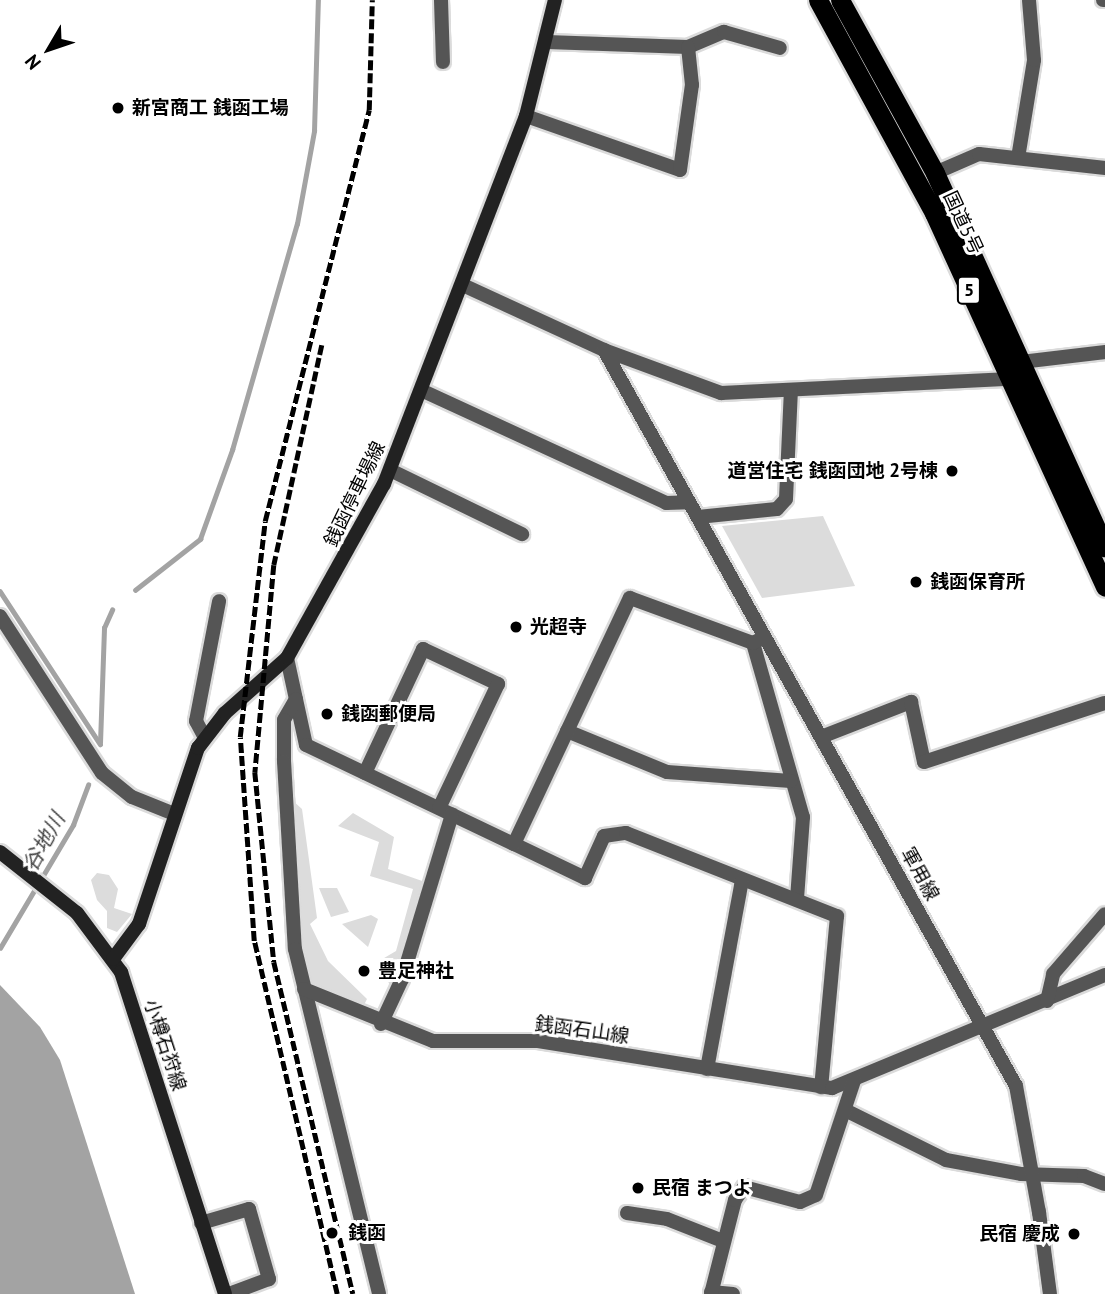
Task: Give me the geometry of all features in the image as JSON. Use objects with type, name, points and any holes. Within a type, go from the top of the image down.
[{"type":"highway","name":"国道5号","points":[[818,0],[934,213],[1105,547]]},
{"type":"highway","name":"国道5号","points":[[840,0],[935,173],[1105,587]]},
{"type":"main road","name":"銭函停車場線","points":[[113,959],[139,924],[174,814],[204,736],[288,658],[390,470],[465,286],[526,117],[547,42],[555,0]]},
{"type":"main road","name":"小樽石狩線","points":[[0,852],[77,913],[113,959],[227,1294]]},
{"type":"street","points":[[441,0],[443,62]]},
{"type":"street","points":[[1018,158],[1034,60],[1029,0]]},
{"type":"street","points":[[547,42],[688,47],[724,32],[780,48]]},
{"type":"street","points":[[526,117],[680,170],[692,85],[688,47]]},
{"type":"street","points":[[935,173],[979,154],[1105,168]]},
{"type":"street","points":[[465,286],[604,350],[721,393],[791,390],[1015,370],[1105,352]]},
{"type":"street","points":[[604,350],[698,517],[759,640],[791,781],[803,817],[797,898]]},
{"type":"street","points":[[698,517],[777,509],[786,499],[791,390]]},
{"type":"street","points":[[423,391],[666,503],[689,502]]},
{"type":"street","points":[[390,470],[522,534]]},
{"type":"street","points":[[514,844],[630,598],[759,640]]},
{"type":"street","points":[[204,736],[196,721],[219,601]]},
{"type":"street","points":[[0,616],[102,774],[132,797],[174,814]]},
{"type":"street","name":"軍用線","points":[[759,640],[821,737],[1020,1094],[1033,1176]]},
{"type":"street","points":[[365,773],[423,649],[498,684],[445,811],[402,979],[381,1024]]},
{"type":"street","points":[[288,658],[306,745],[514,844],[586,877],[604,836],[626,833],[742,880],[797,898],[837,916],[821,1087]]},
{"type":"street","points":[[296,699],[284,720],[284,818],[304,989],[379,1294]]},
{"type":"street","points":[[821,737],[911,702],[924,762],[1105,703]]},
{"type":"street","points":[[567,731],[667,772],[791,781]]},
{"type":"street","points":[[707,1069],[742,880]]},
{"type":"street","points":[[1047,1002],[1053,974],[1105,914]]},
{"type":"street","name":"銭函石山線","points":[[304,989],[381,1024],[446,1043],[538,1041],[821,1087],[854,1081],[985,1030],[1105,975]]},
{"type":"street","points":[[733,1294],[711,1293],[723,1241],[744,1187],[800,1202],[816,1195],[847,1111],[854,1081]]},
{"type":"street","points":[[847,1111],[946,1160],[1033,1176],[1075,1175],[1105,1184]]},
{"type":"street","points":[[1033,1176],[1050,1294]]},
{"type":"street","points":[[201,1223],[249,1209],[269,1279],[227,1294]]},
{"type":"street","points":[[627,1213],[667,1219],[723,1241]]},
{"type":"shaded area","points":[[823,516],[855,586],[762,598],[722,526]]},
{"type":"shaded area","points":[[291,799],[302,809],[317,918],[310,924],[328,961],[367,999],[363,1007],[307,982],[299,947]]},
{"type":"shaded area","points":[[353,813],[394,837],[388,869],[425,882],[391,988],[379,961],[396,951],[413,889],[370,876],[379,842],[338,826]]},
{"type":"shaded area","points":[[97,873],[109,875],[118,889],[114,908],[132,914],[117,932],[107,928],[107,911],[97,900],[91,880]]},
{"type":"shaded area","points":[[319,888],[337,888],[349,912],[331,917]]},
{"type":"shaded area","points":[[371,915],[378,919],[368,947],[342,924]]},
{"type":"shaded area","points":[[0,985],[40,1027],[60,1060],[135,1294],[0,1294]]},
{"type":"waterway","points":[[135,590],[200,539],[232,450],[297,224],[314,131],[318,0]]},
{"type":"waterway","name":"谷地川","points":[[0,591],[100,744]]},
{"type":"waterway","points":[[100,743],[104,628],[112,610]]},
{"type":"waterway","name":"谷地川","points":[[0,948],[73,825],[88,785]]},
{"type":"railway","points":[[337,1294],[254,941],[240,737],[265,521],[369,110],[372,0]]},
{"type":"railway","points":[[322,345],[274,565],[255,772],[274,962],[353,1294]]},
{"type":"place","name":"新宮商工 銭函工場","points":[[118,108]]},
{"type":"place","name":"道営住宅 銭函団地 2号棟","points":[[952,471]]},
{"type":"place","name":"銭函保育所","points":[[916,582]]},
{"type":"place","name":"光超寺","points":[[516,627]]},
{"type":"place","name":"銭函郵便局","points":[[327,714]]},
{"type":"place","name":"豊足神社","points":[[364,971]]},
{"type":"place","name":"民宿 まつよ","points":[[638,1188]]},
{"type":"place","name":"銭函","points":[[332,1233]]},
{"type":"place","name":"民宿 慶成","points":[[1074,1234]]}]
